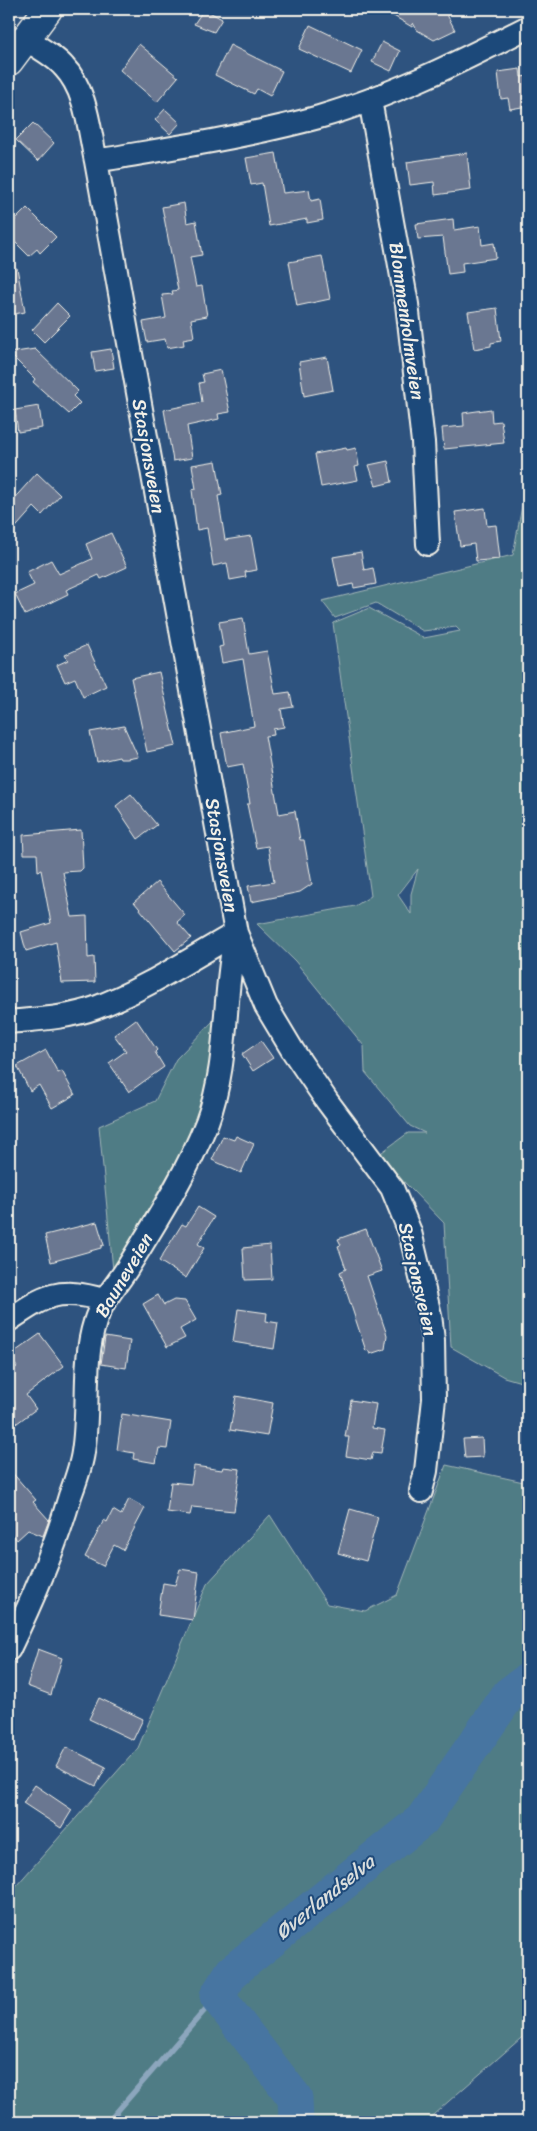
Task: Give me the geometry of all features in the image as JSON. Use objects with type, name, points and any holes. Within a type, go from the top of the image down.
[{"type":"main road","points":[[9,61],[27,40],[48,9]]},
{"type":"street","points":[[96,161],[254,133],[320,116],[370,100],[447,68],[528,28]]},
{"type":"street","name":"Stasjonsveien","points":[[27,40],[64,66],[76,82],[82,99],[96,161],[236,933],[266,1006],[322,1094],[392,1188],[410,1232],[430,1315],[433,1340],[434,1399],[426,1471],[421,1491]]},
{"type":"street","name":"Blommenholmveien","points":[[370,100],[407,304],[423,442],[428,544]]},
{"type":"street","name":"Stasjonsveien","points":[[9,1022],[59,1018],[95,1008],[145,984],[236,933]]},
{"type":"street","name":"Bauneveien","points":[[9,1649],[50,1561],[83,1453],[90,1345],[95,1322],[104,1300],[120,1280],[186,1168],[207,1122],[220,1084],[224,1053],[229,965],[236,933]]},
{"type":"street","points":[[9,1320],[37,1302],[56,1294],[81,1294],[104,1300]]},
{"type":"green space","points":[[528,473],[528,1384],[504,1377],[451,1347],[444,1223],[378,1155],[408,1133],[425,1133],[410,1126],[365,1072],[364,1046],[295,961],[257,924],[355,906],[371,896],[333,623],[369,608],[424,638],[460,631],[456,627],[423,631],[376,603],[335,618],[322,601],[513,555]],"holes":[[[418,869],[411,894],[411,914],[398,895]]]},
{"type":"green space","points":[[217,1017],[211,1078],[198,1123],[113,1270],[99,1126],[155,1101],[176,1059]]},
{"type":"green space","points":[[446,1465],[528,1483],[528,2032],[425,2122],[9,2122],[9,1894],[138,1748],[207,1584],[270,1515],[327,1604],[365,1611],[397,1595]]},
{"type":"building","points":[[204,9],[222,19],[214,32],[194,24]]},
{"type":"building","points":[[382,9],[444,9],[455,30],[434,40],[417,30],[413,23],[412,27]]},
{"type":"building","points":[[310,25],[362,50],[351,73],[299,49]]},
{"type":"building","points":[[382,42],[400,51],[391,71],[372,62]]},
{"type":"building","points":[[139,44],[178,77],[157,102],[120,70]]},
{"type":"building","points":[[230,45],[282,71],[270,96],[257,89],[254,94],[215,75]]},
{"type":"building","points":[[520,69],[521,77],[528,76],[528,106],[510,109],[508,98],[501,99],[498,72]]},
{"type":"building","points":[[165,109],[180,123],[170,134],[155,120]]},
{"type":"building","points":[[33,123],[54,143],[38,161],[16,140]]},
{"type":"building","points":[[276,153],[283,193],[309,190],[311,201],[320,199],[323,220],[307,223],[307,219],[269,226],[262,183],[251,185],[246,158]]},
{"type":"building","points":[[467,153],[471,190],[435,195],[434,182],[410,185],[407,162]]},
{"type":"building","points":[[184,203],[187,223],[196,221],[202,255],[190,257],[196,287],[202,286],[207,316],[191,319],[194,337],[183,339],[184,345],[167,348],[165,339],[147,342],[143,322],[166,318],[162,295],[173,294],[172,291],[178,290],[162,207]]},
{"type":"building","points":[[27,208],[56,237],[40,253],[37,249],[29,256],[9,236],[9,226]]},
{"type":"building","points":[[453,219],[454,230],[480,226],[482,245],[494,243],[496,258],[462,263],[463,272],[448,274],[443,237],[418,239],[416,224]]},
{"type":"building","points":[[322,256],[330,299],[297,306],[289,262]]},
{"type":"building","points":[[17,268],[25,312],[9,315],[9,269]]},
{"type":"building","points":[[57,303],[70,316],[44,342],[32,330]]},
{"type":"building","points":[[497,308],[501,341],[491,343],[491,346],[474,349],[468,312]]},
{"type":"building","points":[[35,349],[78,391],[73,396],[80,403],[69,414],[33,382],[35,379],[9,353]]},
{"type":"building","points":[[111,349],[114,368],[95,371],[92,352]]},
{"type":"building","points":[[327,357],[333,390],[304,396],[299,362]]},
{"type":"building","points":[[221,370],[230,412],[218,414],[219,419],[187,426],[192,458],[173,461],[164,410],[202,402],[199,383],[204,382],[202,374]]},
{"type":"building","points":[[39,406],[42,428],[18,432],[15,410]]},
{"type":"building","points":[[491,409],[492,422],[501,421],[504,443],[444,449],[442,428],[464,426],[463,413]]},
{"type":"building","points":[[346,448],[347,450],[356,448],[359,466],[355,467],[358,480],[321,487],[315,454]]},
{"type":"building","points":[[216,461],[222,495],[218,496],[225,540],[251,536],[257,570],[245,572],[246,577],[230,580],[227,563],[213,566],[207,528],[197,530],[192,490],[196,489],[192,465]]},
{"type":"building","points":[[388,461],[392,482],[376,486],[369,465]]},
{"type":"building","points":[[37,473],[60,495],[42,515],[34,507],[9,535],[9,504]]},
{"type":"building","points":[[485,508],[487,526],[496,525],[500,559],[476,561],[474,544],[460,546],[455,512]]},
{"type":"building","points":[[111,533],[127,567],[101,579],[99,575],[66,590],[68,594],[25,615],[15,594],[34,585],[27,572],[51,560],[59,574],[92,559],[86,544]]},
{"type":"building","points":[[361,552],[364,570],[373,568],[376,584],[354,588],[353,584],[339,587],[333,557]]},
{"type":"building","points":[[243,618],[249,654],[267,651],[275,694],[290,692],[293,707],[281,709],[284,727],[273,729],[274,735],[265,736],[279,814],[295,811],[300,840],[304,840],[312,884],[300,892],[251,902],[248,886],[274,882],[268,846],[256,848],[247,804],[250,804],[243,764],[227,767],[221,733],[254,726],[243,659],[222,663],[219,647],[223,646],[219,622]]},
{"type":"building","points":[[87,645],[106,686],[83,697],[75,678],[65,682],[57,665],[68,660],[65,655]]},
{"type":"building","points":[[159,672],[176,746],[147,752],[131,678]]},
{"type":"building","points":[[124,726],[138,757],[120,759],[119,757],[97,762],[90,732]]},
{"type":"building","points":[[131,794],[157,825],[138,839],[116,806]]},
{"type":"building","points":[[81,830],[83,868],[80,871],[63,872],[72,917],[87,916],[88,958],[94,957],[95,982],[62,983],[56,942],[26,951],[21,932],[51,923],[41,870],[38,871],[37,854],[24,854],[23,835]]},
{"type":"building","points":[[157,882],[185,915],[177,922],[191,938],[175,951],[134,902]]},
{"type":"building","points":[[136,1019],[157,1050],[155,1052],[164,1067],[129,1092],[109,1063],[126,1051],[114,1035]]},
{"type":"building","points":[[261,1041],[273,1058],[253,1071],[242,1054]]},
{"type":"building","points":[[46,1050],[58,1073],[62,1071],[75,1095],[52,1108],[39,1085],[30,1091],[17,1066]]},
{"type":"building","points":[[223,1136],[234,1140],[236,1136],[254,1144],[241,1173],[212,1160]]},
{"type":"building","points":[[198,1207],[214,1217],[198,1244],[204,1248],[186,1278],[159,1261],[182,1224],[186,1226]]},
{"type":"building","points":[[97,1222],[104,1245],[101,1248],[51,1262],[45,1235]]},
{"type":"building","points":[[366,1229],[382,1271],[367,1276],[387,1335],[385,1349],[370,1354],[368,1350],[366,1351],[340,1272],[346,1269],[338,1246],[341,1245],[338,1239]]},
{"type":"building","points":[[270,1245],[272,1279],[245,1280],[243,1248]]},
{"type":"building","points":[[158,1295],[164,1305],[174,1300],[185,1301],[196,1320],[180,1329],[185,1338],[167,1347],[143,1304]]},
{"type":"building","points":[[238,1309],[267,1313],[266,1321],[278,1323],[274,1349],[233,1342]]},
{"type":"building","points":[[40,1334],[64,1366],[26,1395],[36,1409],[9,1429],[9,1371],[17,1367],[9,1356]]},
{"type":"building","points":[[105,1337],[130,1341],[126,1368],[101,1364]]},
{"type":"building","points":[[236,1396],[273,1403],[267,1436],[230,1430]]},
{"type":"building","points":[[351,1400],[376,1404],[372,1428],[385,1430],[381,1453],[373,1452],[371,1460],[346,1456],[349,1437],[345,1437]]},
{"type":"building","points":[[122,1414],[171,1422],[167,1449],[159,1448],[156,1463],[133,1459],[134,1453],[117,1450]]},
{"type":"building","points":[[482,1438],[483,1457],[465,1458],[463,1439]]},
{"type":"building","points":[[194,1466],[222,1470],[223,1467],[240,1469],[234,1511],[192,1507],[190,1515],[167,1512],[171,1482],[191,1484]]},
{"type":"building","points":[[9,1469],[36,1500],[33,1502],[49,1520],[43,1536],[28,1530],[17,1540],[9,1530]]},
{"type":"building","points":[[129,1499],[145,1508],[123,1550],[114,1545],[103,1566],[85,1557],[104,1520],[107,1522],[113,1510],[121,1515]]},
{"type":"building","points":[[350,1509],[378,1517],[366,1561],[338,1553]]},
{"type":"building","points":[[180,1569],[199,1572],[193,1620],[158,1615],[163,1583],[175,1585]]},
{"type":"building","points":[[38,1649],[62,1658],[51,1695],[27,1686]]},
{"type":"building","points":[[99,1698],[143,1719],[133,1740],[89,1719]]},
{"type":"building","points":[[66,1747],[106,1767],[96,1786],[56,1766]]},
{"type":"building","points":[[35,1785],[72,1810],[61,1828],[23,1803]]},
{"type":"waterway","name":"Øverlandselva","points":[[296,2122],[295,2098],[217,1996],[232,1972],[422,1820],[509,1694],[528,1680]]},
{"type":"waterway","points":[[108,2122],[217,1996]]}]
